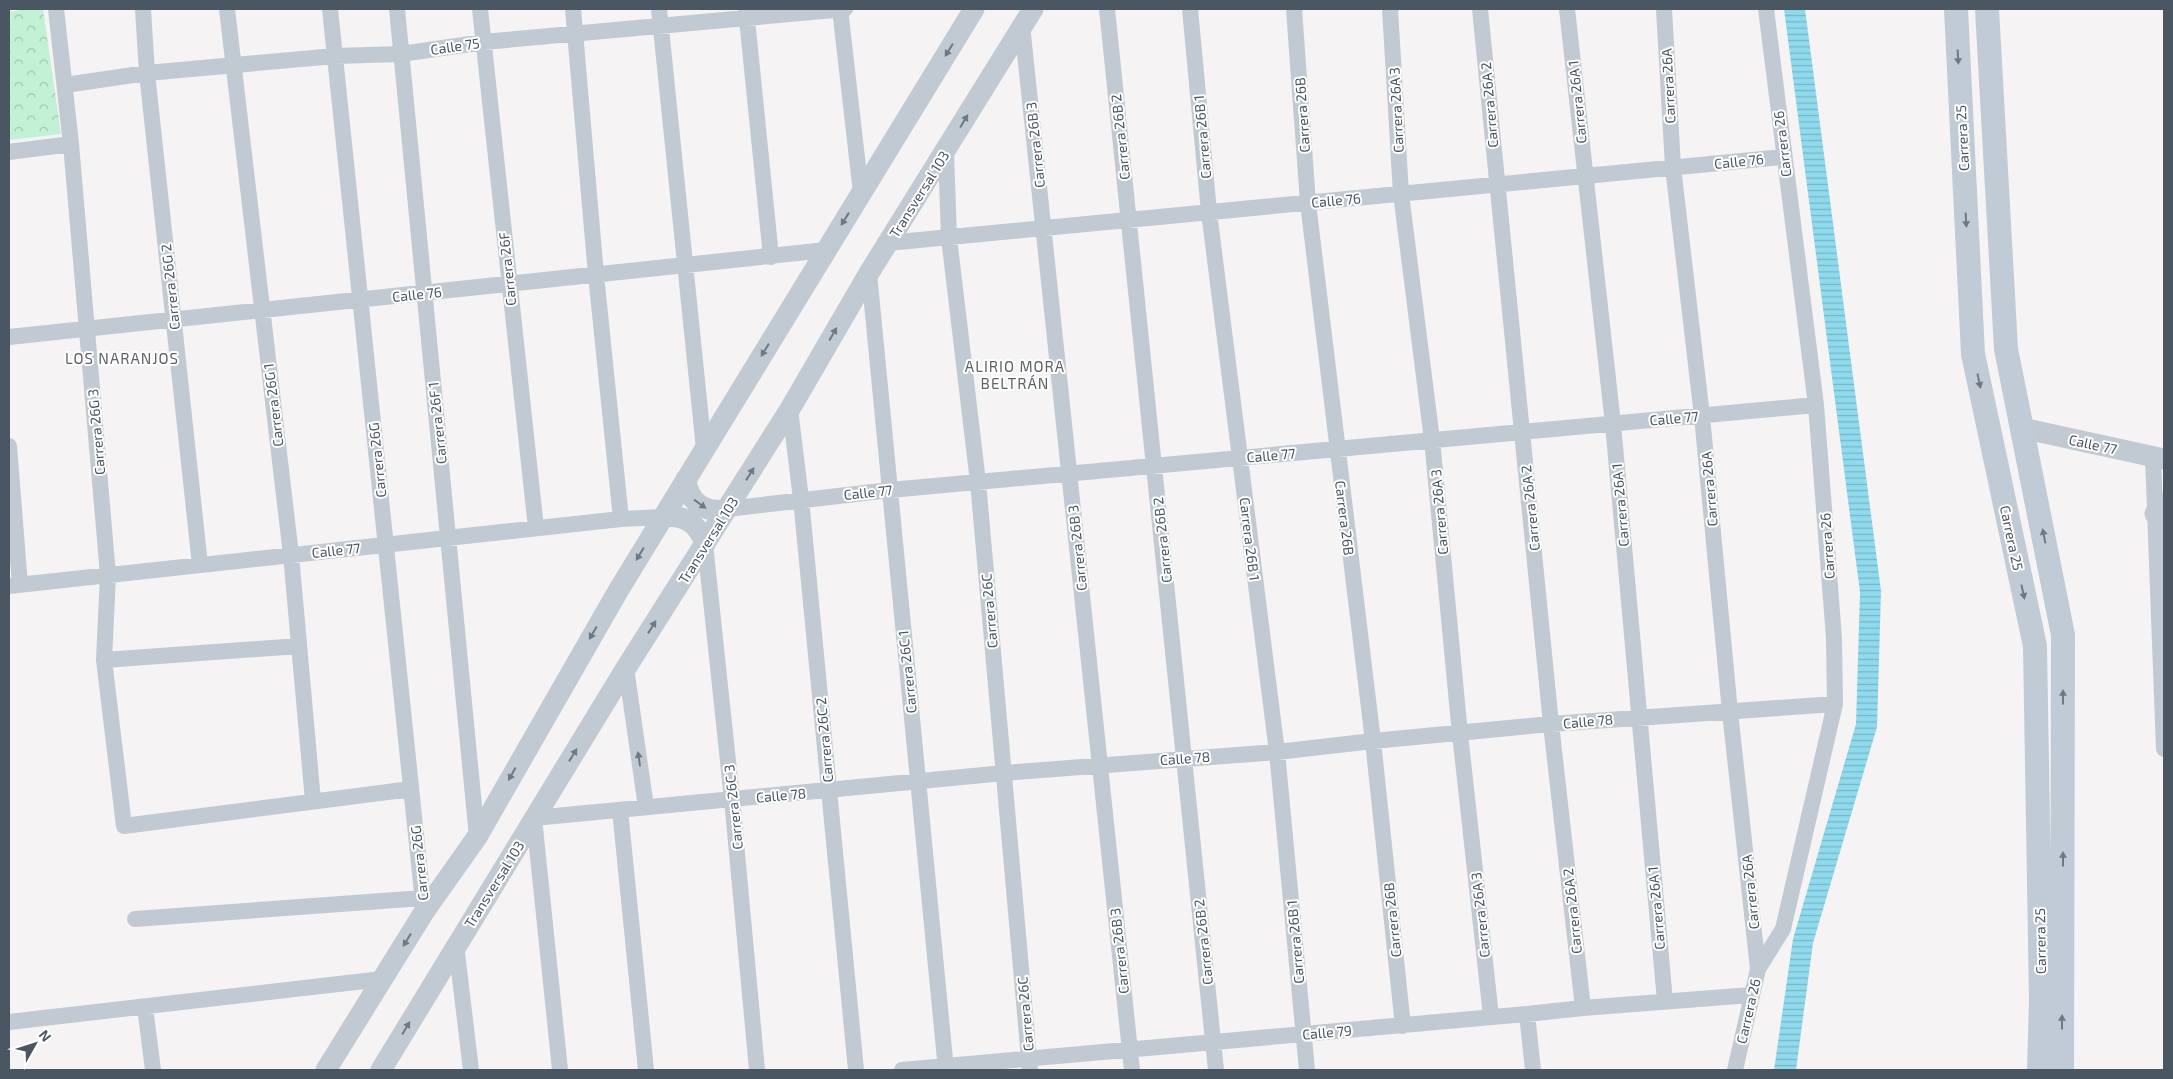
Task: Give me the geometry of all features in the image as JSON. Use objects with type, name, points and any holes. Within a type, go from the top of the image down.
[{"type":"main road","name":"Carrera 25","points":[[1956,9],[1973,354],[2035,646],[2041,1000],[2039,1070]]},
{"type":"main road","name":"Carrera 25","points":[[1987,9],[2006,349],[2063,635],[2062,1070]]},
{"type":"street","name":"Carrera 26G 3","points":[[56,9],[88,328],[108,575],[104,660],[124,826],[313,801]]},
{"type":"street","name":"Carrera 26G 2","points":[[143,9],[147,73],[200,565]]},
{"type":"street","name":"Carrera 26G 1","points":[[227,9],[291,555],[313,801]]},
{"type":"street","name":"Carrera 26G","points":[[330,9],[423,905]]},
{"type":"street","name":"Carrera 26F 1","points":[[397,9],[477,837]]},
{"type":"street","name":"Carrera 26F","points":[[480,9],[508,284],[536,528]]},
{"type":"street","points":[[573,9],[596,275],[620,519]]},
{"type":"street","points":[[840,9],[861,192]]},
{"type":"street","name":"Calle 75","points":[[65,85],[147,73],[336,56],[401,54],[484,42],[576,35],[660,17],[845,9]]},
{"type":"street","points":[[326,1070],[382,979],[423,905],[477,837],[553,701],[663,517],[974,9]]},
{"type":"street","name":"Carrera 26B 2","points":[[1107,9],[1216,1070]]},
{"type":"street","name":"Carrera 26B 1","points":[[1190,9],[1209,212],[1277,752],[1307,1070]]},
{"type":"street","name":"Carrera 26B","points":[[1294,9],[1308,203],[1336,449],[1373,741],[1403,1026]]},
{"type":"street","name":"Carrera 26A 3","points":[[1390,9],[1400,194],[1432,440],[1460,734],[1491,1016]]},
{"type":"street","name":"Carrera 26A 2","points":[[1480,9],[1551,724],[1582,1008]]},
{"type":"street","name":"Carrera 26A 1","points":[[1567,9],[1613,424],[1665,1001]]},
{"type":"street","name":"Carrera 26A","points":[[1664,9],[1673,167],[1702,416],[1730,712],[1758,969]]},
{"type":"street","name":"Carrera 26","points":[[1735,1070],[1758,969],[1783,929],[1835,704],[1834,638],[1816,405],[1783,157],[1766,9]]},
{"type":"street","points":[[747,14],[771,257]]},
{"type":"street","points":[[660,17],[704,449]]},
{"type":"street","name":"Transversal 103","points":[[381,1070],[626,668],[790,409],[869,273],[946,152],[1027,17]]},
{"type":"street","name":"Carrera 26B 3","points":[[1027,17],[1043,228],[1132,1070]]},
{"type":"street","points":[[9,152],[71,144]]},
{"type":"street","name":"Carrera 26C","points":[[946,152],[949,238],[978,482],[1030,1064]]},
{"type":"street","name":"Calle 76","points":[[888,243],[1783,157]]},
{"type":"street","name":"Calle 76","points":[[9,336],[826,250]]},
{"type":"street","name":"Carrera 26C 1","points":[[869,273],[946,1068]]},
{"type":"street","name":"Calle 77","points":[[727,509],[890,490],[1816,405]]},
{"type":"street","name":"Carrera 26C 2","points":[[790,409],[801,499],[856,1070]]},
{"type":"street","name":"Calle 77","points":[[2022,428],[2158,458]]},
{"type":"street","points":[[9,446],[15,585]]},
{"type":"street","points":[[2158,458],[2164,748]]},
{"type":"street","points":[[686,479],[687,487],[695,502],[710,510],[727,509]]},
{"type":"street","points":[[663,517],[674,516],[694,524],[701,533],[705,544]]},
{"type":"street","name":"Calle 77","points":[[15,585],[620,519],[663,517]]},
{"type":"street","name":"Carrera 26C 3","points":[[705,544],[732,799],[757,1070]]},
{"type":"street","points":[[104,660],[299,646]]},
{"type":"street","points":[[626,668],[646,807]]},
{"type":"street","name":"Calle 78","points":[[534,818],[1004,773],[1277,752],[1551,724],[1835,704]]},
{"type":"street","points":[[313,801],[411,789]]},
{"type":"street","points":[[620,810],[646,1070]]},
{"type":"street","points":[[534,818],[560,1070]]},
{"type":"street","points":[[135,919],[423,905]]},
{"type":"street","points":[[456,945],[472,1070]]},
{"type":"street","points":[[9,1022],[382,979]]},
{"type":"street","name":"Calle 79","points":[[902,1070],[1030,1064],[1130,1050],[1751,994]]},
{"type":"street","points":[[145,1006],[154,1070]]},
{"type":"street","points":[[1527,1014],[1533,1070]]},
{"type":"green space","points":[[43,9],[61,134],[9,140],[9,12]]},
{"type":"water","points":[[1784,9],[1805,9],[1881,591],[1877,727],[1813,943],[1796,1070],[1774,1070],[1793,939],[1856,724],[1860,592]]},
{"type":"district","name":"LOS NARANJOS","points":[[122,358]]},
{"type":"district","name":"ALIRIO MORA BELTRÁN","points":[[1015,374]]}]
